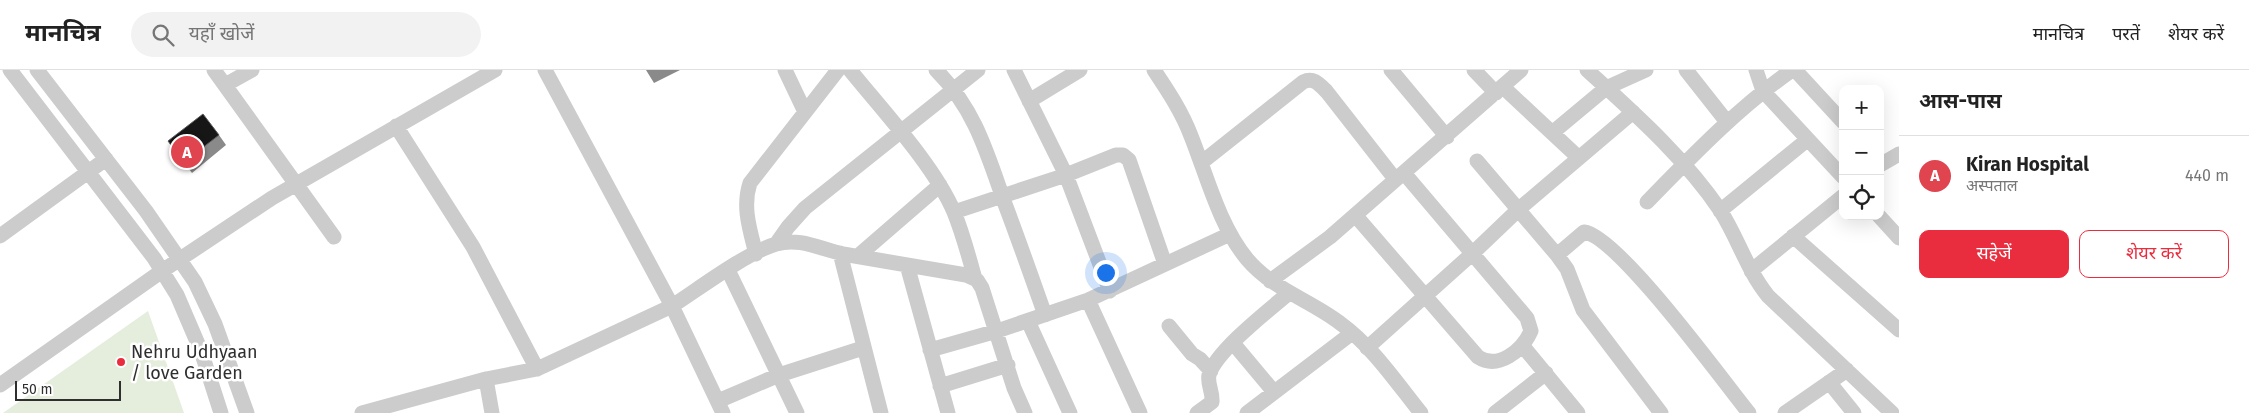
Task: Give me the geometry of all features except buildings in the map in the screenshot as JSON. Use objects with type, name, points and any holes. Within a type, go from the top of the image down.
[{"type":"street","points":[[10,70],[162,271],[177,295],[201,351],[221,413]]},
{"type":"street","points":[[20,83],[37,70],[181,260],[195,282],[215,324],[247,413]]},
{"type":"street","points":[[214,70],[334,237]]},
{"type":"street","points":[[225,85],[252,70]]},
{"type":"street","points":[[0,385],[162,271],[297,183],[495,70]]},
{"type":"street","points":[[545,70],[672,306],[721,407],[779,375],[863,348]]},
{"type":"street","points":[[785,70],[805,112]]},
{"type":"street","points":[[756,254],[746,212],[746,196],[750,183],[838,70]]},
{"type":"street","points":[[850,70],[940,186],[954,212],[975,279],[982,288],[1025,413]]},
{"type":"street","points":[[936,70],[955,88],[972,118],[1003,197],[1045,315]]},
{"type":"street","points":[[776,244],[805,208],[978,70]]},
{"type":"street","points":[[1014,70],[1066,175],[1110,290]]},
{"type":"street","points":[[1029,100],[1080,70]]},
{"type":"street","points":[[1154,70],[1182,115],[1230,234],[1246,258],[1270,281],[1324,312],[1352,333],[1367,348],[1421,413]]},
{"type":"street","points":[[1391,70],[1447,137]]},
{"type":"street","points":[[1474,70],[1552,133],[1579,158]]},
{"type":"street","points":[[1270,281],[1330,237],[1522,70]]},
{"type":"street","points":[[1587,70],[1633,112],[1683,165],[1720,211],[1751,272],[1768,296],[1847,370],[1894,410]]},
{"type":"street","points":[[1552,133],[1606,88],[1646,70]]},
{"type":"street","points":[[1756,70],[1763,91],[1806,140],[1841,175]]},
{"type":"street","points":[[1647,202],[1727,122],[1763,91],[1794,70],[1839,118]]},
{"type":"street","points":[[1693,72],[1727,122]]},
{"type":"street","points":[[1201,163],[1303,82],[1309,79],[1315,80],[1400,176],[1474,253],[1527,318],[1530,331],[1522,345],[1496,362],[1484,361],[1478,357],[1355,215]]},
{"type":"street","points":[[1367,348],[1474,253],[1519,209],[1633,112]]},
{"type":"street","points":[[396,126],[473,247],[537,369]]},
{"type":"street","points":[[1720,211],[1806,140]]},
{"type":"street","points":[[1884,162],[1899,154]]},
{"type":"street","points":[[954,212],[1066,175],[1116,155],[1127,157],[1165,264]]},
{"type":"street","points":[[0,236],[106,160]]},
{"type":"street","points":[[1478,161],[1557,255],[1567,269],[1583,310],[1661,413]]},
{"type":"street","points":[[858,256],[940,186]]},
{"type":"street","points":[[1751,272],[1839,199]]},
{"type":"street","points":[[1883,220],[1899,238]]},
{"type":"street","points":[[1557,255],[1586,232],[1608,247],[1649,289],[1749,413]]},
{"type":"street","points":[[930,350],[1028,321],[1088,300],[1230,234]]},
{"type":"street","points":[[1794,236],[1899,330]]},
{"type":"street","points":[[362,413],[486,379],[537,369],[672,306],[728,270],[776,244],[791,242],[809,243],[840,253],[975,279]]},
{"type":"street","points":[[840,253],[881,413]]},
{"type":"street","points":[[907,265],[948,413]]},
{"type":"street","points":[[728,270],[797,413]]},
{"type":"street","points":[[1197,413],[1212,402],[1208,377],[1211,371],[1233,343],[1289,293]]},
{"type":"street","points":[[1088,300],[1140,413]]},
{"type":"street","points":[[1028,321],[1070,413]]},
{"type":"street","points":[[1169,326],[1192,354],[1200,359],[1211,371]]},
{"type":"street","points":[[1247,413],[1352,333]]},
{"type":"street","points":[[1233,343],[1274,392]]},
{"type":"street","points":[[1522,345],[1578,413]]},
{"type":"street","points":[[940,386],[1008,366]]},
{"type":"street","points":[[1785,413],[1847,370]]},
{"type":"street","points":[[1496,413],[1546,373]]},
{"type":"street","points":[[486,379],[492,413]]},
{"type":"street","points":[[1829,382],[1854,413]]},
{"type":"green space","name":"Nehru Udhyaan / love Garden","points":[[148,311],[184,413],[3,413]]},
{"type":"place","name":"Kiran Hospital","points":[[187,152]]},
{"type":"place","name":"Nehru Udhyaan / love Garden","points":[[121,362]]}]
